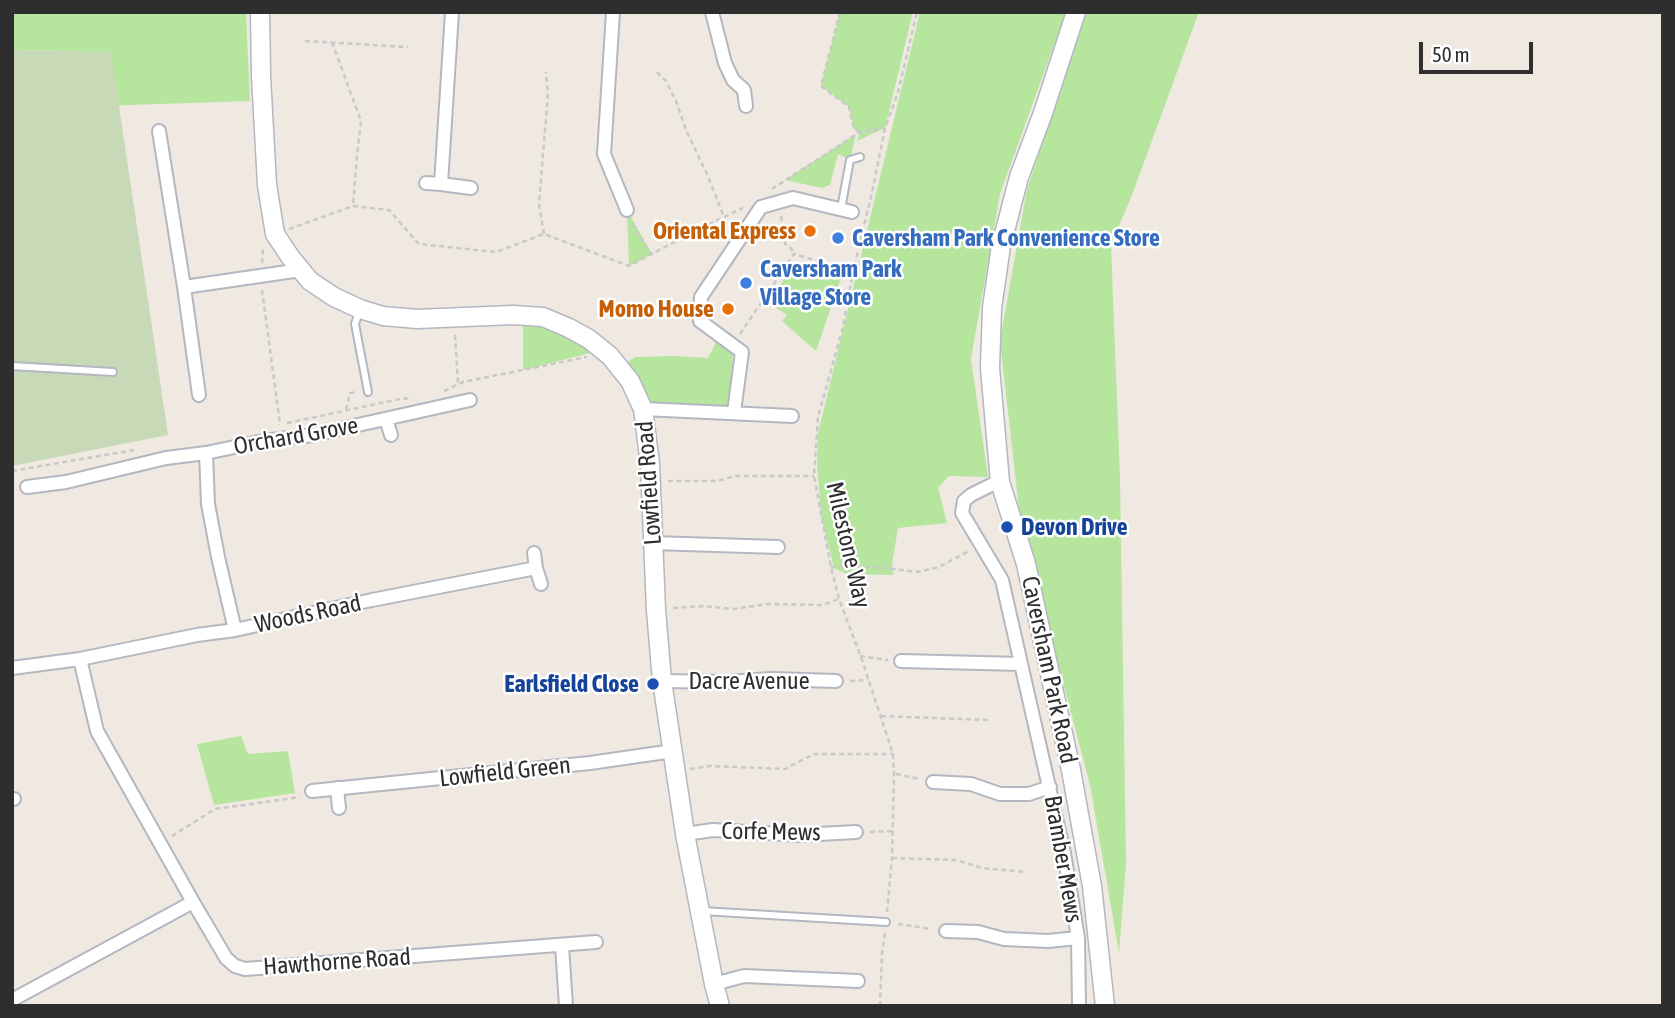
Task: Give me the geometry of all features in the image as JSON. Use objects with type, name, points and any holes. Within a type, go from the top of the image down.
[{"type":"street","name":"Lowfield Road","points":[[260,12],[267,185],[275,234],[310,281],[334,297],[383,316],[417,319],[513,315],[543,317],[589,339],[606,353],[629,381],[643,409],[662,681],[685,834],[720,1006]]},
{"type":"street","points":[[441,184],[452,12]]},
{"type":"street","points":[[614,12],[604,154],[627,210]]},
{"type":"street","points":[[712,12],[725,63],[733,80],[744,90],[746,106]]},
{"type":"street","name":"Caversham Park Road","points":[[1076,12],[1043,113],[1018,177],[1001,246],[992,308],[990,368],[1000,482],[1026,564],[1071,770],[1092,886],[1105,1006]]},
{"type":"street","points":[[159,131],[199,395]]},
{"type":"street","points":[[426,183],[471,188]]},
{"type":"street","points":[[734,412],[742,352],[700,321],[701,297],[761,207],[793,198],[846,211]]},
{"type":"street","points":[[184,287],[301,270]]},
{"type":"street","name":"Orchard Grove","points":[[27,487],[66,482],[156,460],[313,435],[470,400]]},
{"type":"street","points":[[643,409],[792,416]]},
{"type":"street","name":"Orchard Grove","points":[[386,419],[391,435]]},
{"type":"street","name":"Orchard Grove","points":[[205,453],[208,503],[235,630]]},
{"type":"street","name":"Bramber Mews","points":[[1000,482],[971,495],[964,501],[962,513],[1002,579],[1064,853],[1077,938],[1079,1006]]},
{"type":"street","points":[[653,542],[778,547]]},
{"type":"street","points":[[534,553],[541,584]]},
{"type":"street","name":"Woods Road","points":[[12,668],[80,659],[235,630],[536,568]]},
{"type":"street","points":[[12,1000],[193,902],[97,731],[80,659]]},
{"type":"street","points":[[901,662],[1021,664]]},
{"type":"street","name":"Dacre Avenue","points":[[662,681],[836,681]]},
{"type":"street","name":"Lowfield Green","points":[[312,790],[590,763],[673,751]]},
{"type":"street","points":[[933,782],[971,784],[1000,794],[1029,794],[1050,787]]},
{"type":"street","points":[[337,788],[339,808]]},
{"type":"street","name":"Corfe Mews","points":[[685,834],[713,831],[800,835],[856,832]]},
{"type":"street","name":"Hawthorne Road","points":[[193,902],[226,958],[235,966],[245,969],[596,942]]},
{"type":"street","name":"Bramber Mews","points":[[946,931],[978,932],[1004,939],[1048,942],[1077,938]]},
{"type":"street","points":[[562,946],[566,1006]]},
{"type":"street","points":[[714,984],[744,976],[858,981]]},
{"type":"lane","points":[[846,211],[850,160],[860,157]]},
{"type":"lane","points":[[360,309],[355,324],[368,392]]},
{"type":"lane","points":[[12,366],[113,372]]},
{"type":"lane","points":[[700,911],[886,922]]},
{"type":"path","points":[[840,12],[821,86],[849,107],[854,129],[860,132]]},
{"type":"path","name":"Milestone Way","points":[[880,1006],[882,953],[892,858],[893,754],[839,599],[814,476],[818,417],[843,327],[885,128],[898,92],[916,12]]},
{"type":"path","points":[[305,41],[408,47]]},
{"type":"path","points":[[332,42],[361,121],[354,206]]},
{"type":"path","points":[[544,234],[539,204],[548,93],[546,72]]},
{"type":"path","points":[[657,72],[666,81],[676,101],[724,217]]},
{"type":"path","points":[[763,195],[860,132],[885,128]]},
{"type":"path","points":[[275,234],[354,206],[389,210],[419,244],[496,252],[544,234],[629,266],[752,202]]},
{"type":"path","points":[[779,202],[785,244],[794,254],[853,271]]},
{"type":"path","points":[[627,210],[639,237],[652,254]]},
{"type":"path","points":[[732,345],[794,254]]},
{"type":"path","points":[[454,317],[458,384]]},
{"type":"path","points":[[439,393],[458,384],[606,353]]},
{"type":"path","points":[[346,410],[350,393],[368,392]]},
{"type":"path","points":[[280,424],[400,399],[419,398]]},
{"type":"path","points":[[650,480],[718,481],[736,476],[814,476]]},
{"type":"path","points":[[831,567],[877,567],[917,572],[939,567],[982,545]]},
{"type":"path","points":[[656,610],[702,606],[734,609],[766,604],[824,605],[839,599]]},
{"type":"path","points":[[860,656],[901,662]]},
{"type":"path","points":[[836,681],[868,680]]},
{"type":"path","points":[[881,716],[989,720]]},
{"type":"path","points":[[675,770],[710,766],[785,769],[814,754],[893,754]]},
{"type":"path","points":[[894,774],[933,782]]},
{"type":"path","points":[[160,844],[215,809],[300,797],[312,790]]},
{"type":"path","points":[[856,832],[893,831]]},
{"type":"path","points":[[892,858],[957,860],[982,868],[1025,872]]},
{"type":"path","points":[[886,922],[946,931]]},
{"type":"green space","points":[[12,12],[246,12],[250,101],[100,106],[74,51],[12,50]]},
{"type":"green space","points":[[840,12],[913,12],[885,128],[857,141],[860,132],[854,129],[849,107],[821,86]]},
{"type":"green space","points":[[920,12],[1066,12],[1000,194],[971,359],[988,477],[949,476],[938,488],[947,523],[898,528],[892,564],[893,575],[846,574],[834,568],[821,516],[818,433]]},
{"type":"green space","points":[[1087,12],[1199,12],[1111,245],[1120,477],[1126,863],[1119,953],[1090,785],[1020,518],[1000,341],[1027,189]]},
{"type":"green space","points":[[12,50],[111,52],[168,435],[12,466]]},
{"type":"green space","points":[[856,134],[850,160],[838,154],[830,185],[822,188],[785,180]]},
{"type":"green space","points":[[627,210],[652,254],[629,266]]},
{"type":"green space","points":[[794,263],[842,275],[816,351],[782,321],[787,315],[769,303]]},
{"type":"green space","points":[[523,316],[602,350],[523,370]]},
{"type":"green space","points":[[717,340],[733,352],[730,400],[722,412],[643,409],[618,367],[636,357],[708,358]]},
{"type":"green space","points":[[241,736],[248,754],[288,751],[295,793],[214,805],[197,744]]},
{"type":"place","name":"Oriental Express","points":[[810,231]]},
{"type":"place","name":"Caversham Park Convenience Store","points":[[838,238]]},
{"type":"place","name":"Caversham Park Village Store","points":[[746,283]]},
{"type":"place","name":"Momo House","points":[[728,309]]},
{"type":"place","name":"Devon Drive","points":[[1007,527]]},
{"type":"place","name":"Earlsfield Close","points":[[653,684]]}]
